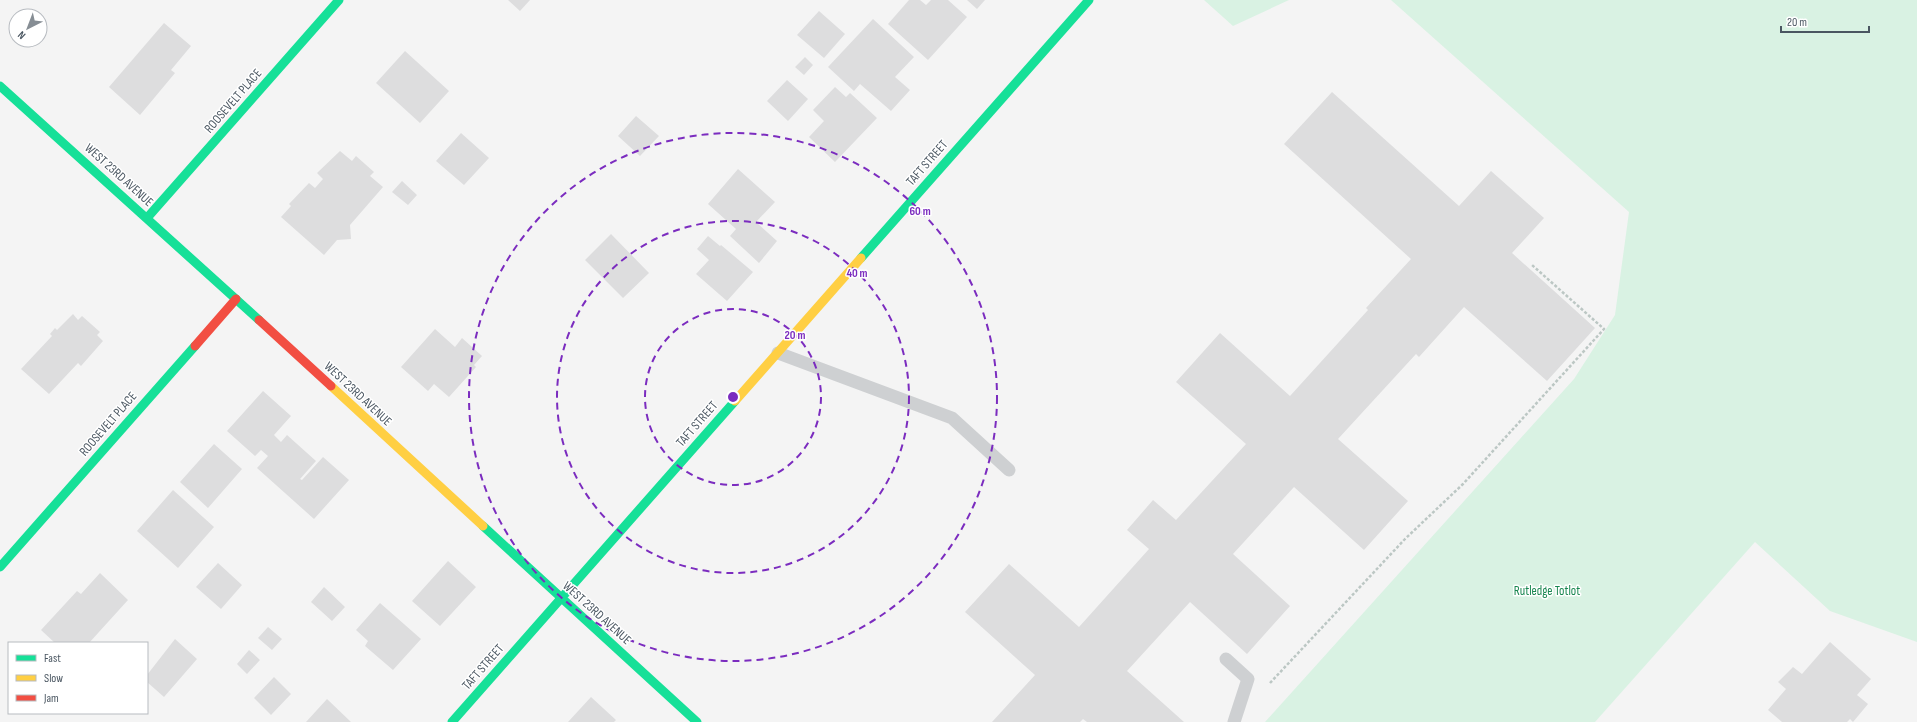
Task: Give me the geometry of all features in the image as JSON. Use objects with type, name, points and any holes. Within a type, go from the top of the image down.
[{"type":"street","name":"ROOSEVELT PLACE","points":[[146,218],[339,0]]},
{"type":"street","name":"TAFT STREET","points":[[452,722],[1089,0]]},
{"type":"street","name":"WEST 23RD AVENUE","points":[[0,86],[236,299],[697,722]]},
{"type":"street","name":"ROOSEVELT PLACE","points":[[0,567],[236,299]]},
{"type":"lane","points":[[778,352],[952,418],[1009,470]]},
{"type":"lane","points":[[1226,659],[1248,679],[1234,722]]},
{"type":"path","points":[[1266,687],[1405,539],[1463,484],[1604,329],[1532,265]]},
{"type":"green space","points":[[1204,0],[1289,0],[1233,26]]},
{"type":"green space","name":"Rutledge Totlot","points":[[1391,0],[1917,0],[1917,642],[1830,611],[1755,542],[1595,722],[1265,722],[1574,379],[1615,315],[1629,212]]},
{"type":"building","points":[[508,0],[530,0],[520,11]]},
{"type":"building","points":[[909,0],[920,0],[926,5],[931,0],[948,0],[967,17],[928,60],[888,24]]},
{"type":"building","points":[[967,0],[985,0],[977,9]]},
{"type":"building","points":[[819,11],[845,34],[824,58],[797,35]]},
{"type":"building","points":[[873,19],[914,57],[895,77],[910,90],[891,111],[860,84],[854,91],[828,67]]},
{"type":"building","points":[[164,23],[191,46],[171,70],[175,73],[140,115],[109,87]]},
{"type":"building","points":[[405,51],[449,91],[420,123],[376,83]]},
{"type":"building","points":[[805,57],[813,65],[804,75],[795,67]]},
{"type":"building","points":[[787,80],[808,99],[788,121],[767,101]]},
{"type":"building","points":[[835,87],[846,97],[850,93],[877,118],[835,162],[809,137],[824,121],[813,110]]},
{"type":"building","points":[[1332,92],[1459,206],[1491,171],[1544,218],[1512,253],[1595,328],[1547,381],[1464,307],[1419,357],[1416,354],[1338,439],[1408,501],[1364,550],[1294,487],[1233,554],[1290,606],[1247,654],[1190,602],[1127,671],[1184,722],[1087,722],[1083,719],[1080,722],[992,722],[1035,675],[965,612],[1009,564],[1079,627],[1149,549],[1127,530],[1153,500],[1176,520],[1246,444],[1176,382],[1220,333],[1290,396],[1368,310],[1366,308],[1411,259],[1284,144]]},
{"type":"building","points":[[636,116],[659,136],[640,156],[618,136]]},
{"type":"building","points":[[461,133],[489,158],[464,185],[436,161]]},
{"type":"building","points":[[340,151],[352,161],[356,156],[374,172],[370,176],[383,187],[350,225],[351,239],[337,240],[324,255],[281,217],[291,206],[289,204],[309,183],[315,188],[323,179],[317,173]]},
{"type":"building","points":[[738,169],[775,202],[756,222],[777,241],[759,263],[730,236],[736,229],[708,204]]},
{"type":"building","points":[[402,181],[417,195],[408,205],[392,192]]},
{"type":"building","points":[[611,234],[649,273],[623,298],[585,260]]},
{"type":"building","points":[[708,236],[753,272],[727,301],[696,274],[709,260],[697,249]]},
{"type":"building","points":[[73,314],[78,320],[82,316],[100,332],[97,335],[103,341],[81,366],[78,363],[49,394],[21,369],[52,336],[50,334],[55,328],[57,330]]},
{"type":"building","points":[[435,329],[455,347],[462,338],[482,356],[474,365],[476,367],[449,397],[434,384],[428,391],[401,367]]},
{"type":"building","points":[[263,391],[291,416],[274,435],[281,442],[287,435],[316,461],[300,479],[302,480],[323,457],[349,480],[314,519],[257,468],[268,456],[261,450],[255,456],[227,431]]},
{"type":"building","points":[[214,444],[242,469],[208,508],[180,482]]},
{"type":"building","points":[[173,490],[214,527],[178,568],[137,531]]},
{"type":"building","points":[[448,561],[476,587],[440,626],[412,601]]},
{"type":"building","points":[[218,563],[242,585],[221,609],[196,587]]},
{"type":"building","points":[[100,573],[128,600],[90,642],[54,642],[41,630],[77,591],[81,594]]},
{"type":"building","points":[[324,587],[345,607],[332,621],[311,602]]},
{"type":"building","points":[[380,603],[421,639],[393,670],[365,646],[368,641],[356,630]]},
{"type":"building","points":[[268,627],[282,639],[272,650],[258,638]]},
{"type":"building","points":[[175,639],[197,659],[164,697],[148,683],[148,674]]},
{"type":"building","points":[[1830,642],[1871,679],[1857,695],[1868,704],[1853,722],[1850,719],[1847,722],[1782,722],[1768,710],[1786,689],[1778,682],[1793,667],[1802,674]]},
{"type":"building","points":[[249,650],[260,660],[247,674],[237,664]]},
{"type":"building","points":[[274,677],[291,694],[271,715],[254,698]]},
{"type":"building","points":[[591,697],[616,720],[614,722],[568,722]]},
{"type":"building","points":[[327,699],[351,722],[306,722]]},
{"type":"traffic: fast","points":[[147,218],[339,0]]},
{"type":"traffic: fast","points":[[861,258],[1089,0]]},
{"type":"traffic: fast","points":[[0,86],[259,320]]},
{"type":"traffic: fast","points":[[0,567],[195,346]]},
{"type":"traffic: fast","points":[[452,722],[735,401]]},
{"type":"traffic: fast","points":[[483,526],[697,722]]},
{"type":"traffic: slow","points":[[735,401],[861,258]]},
{"type":"traffic: slow","points":[[331,386],[483,526]]},
{"type":"traffic: jam","points":[[195,346],[236,299]]},
{"type":"traffic: jam","points":[[259,320],[331,386]]}]
